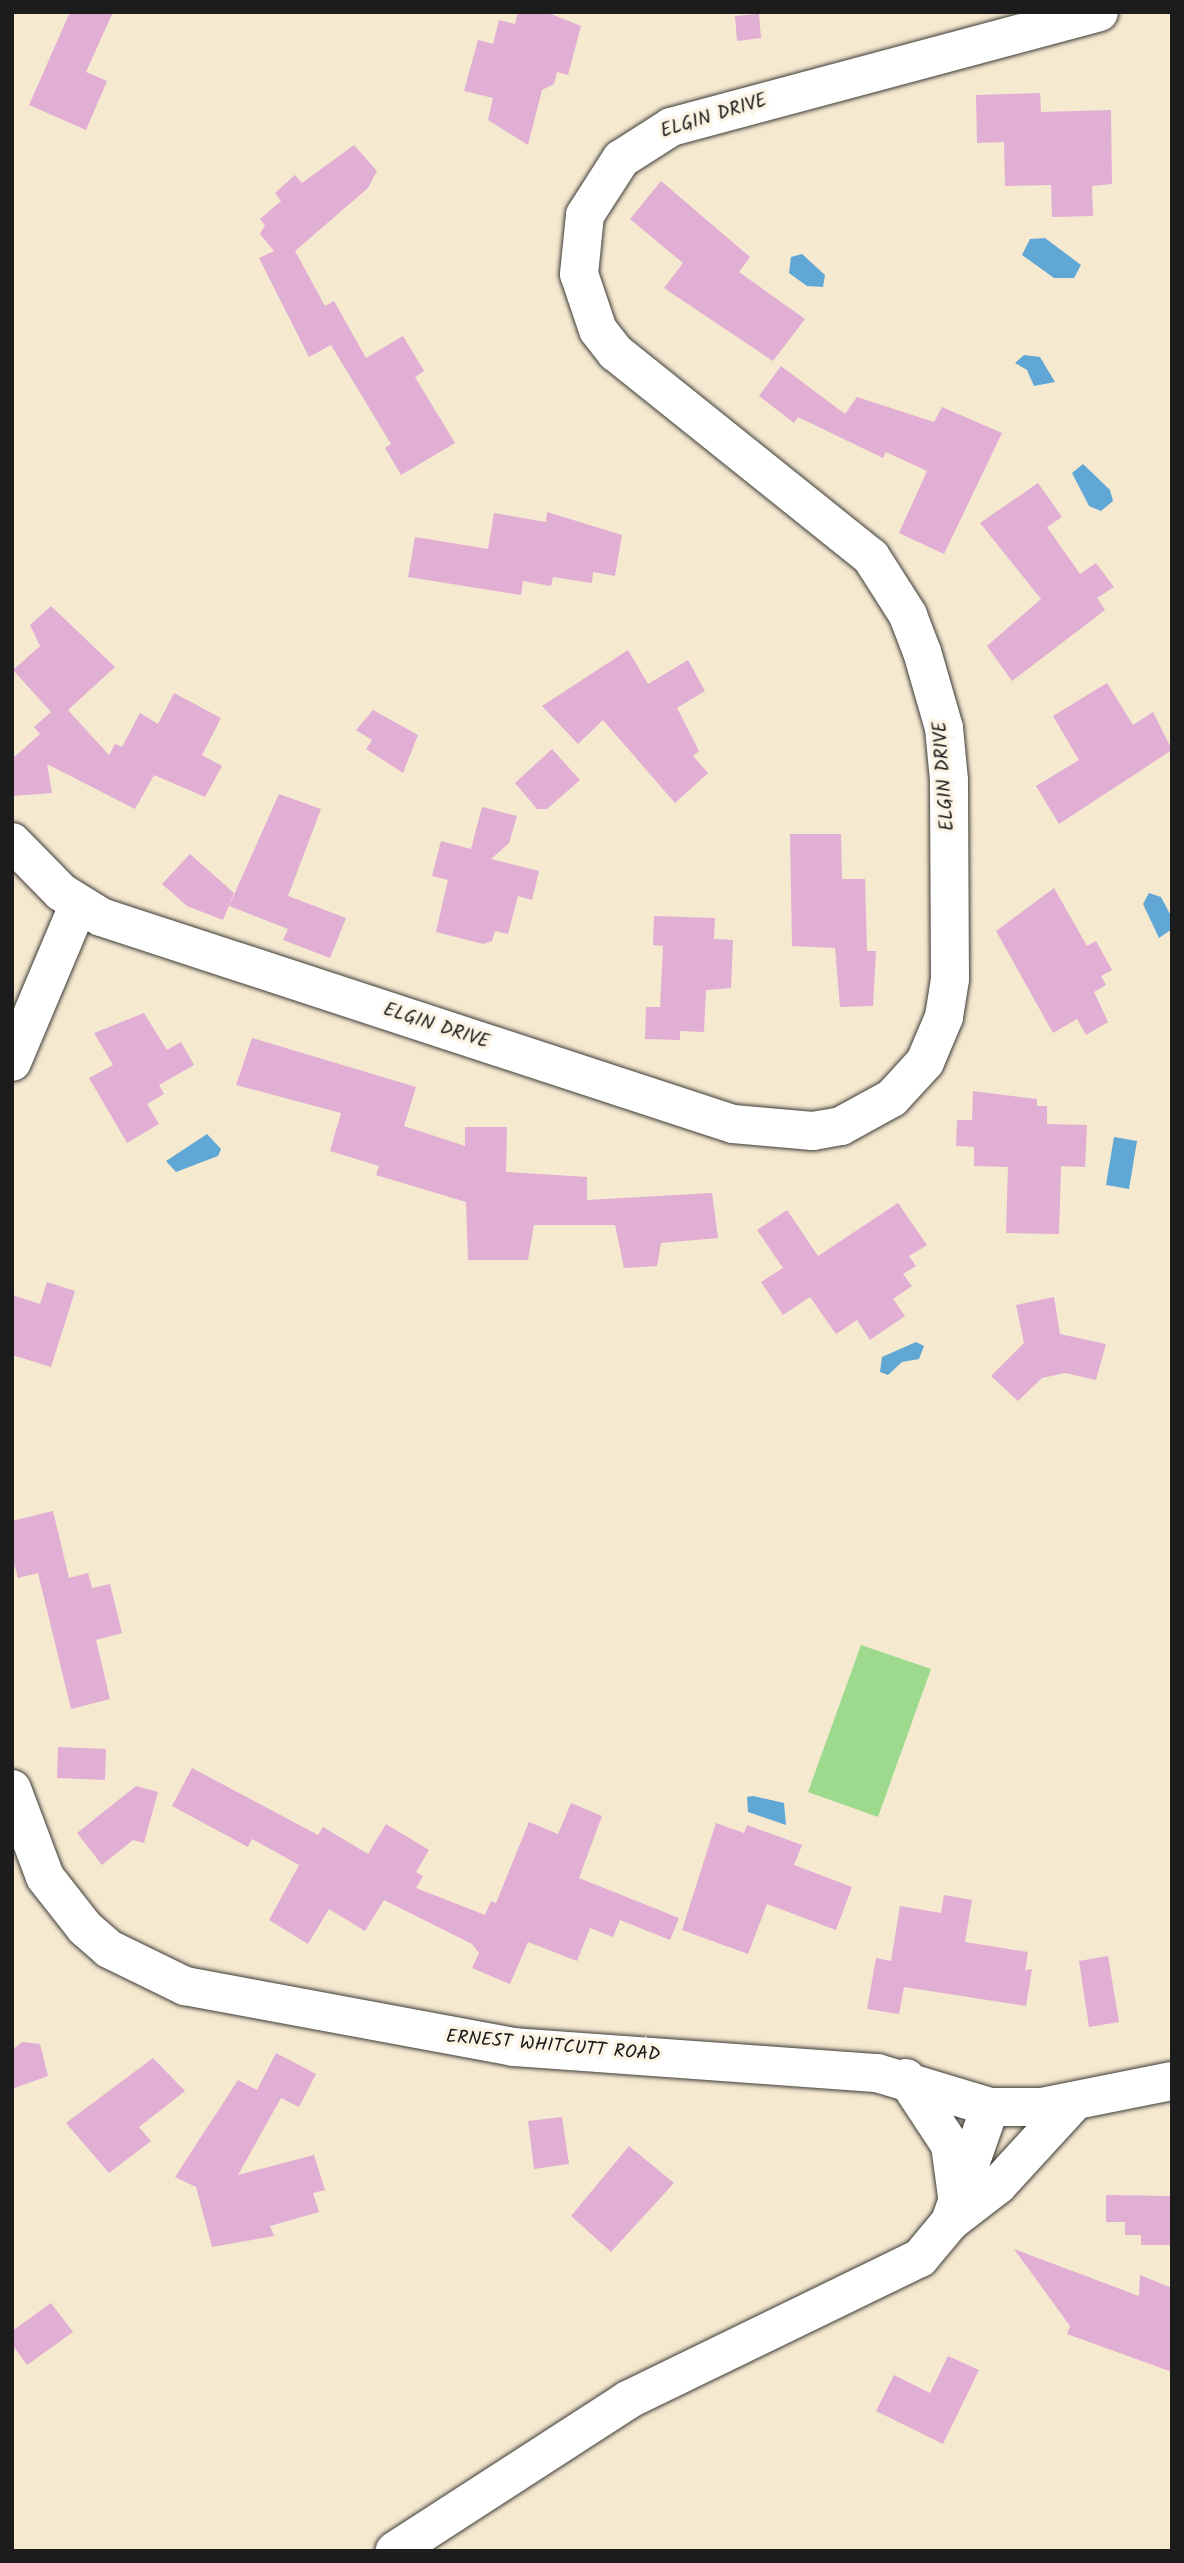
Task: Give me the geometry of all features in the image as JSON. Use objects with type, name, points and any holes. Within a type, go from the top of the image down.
[{"type":"street","name":"ELGIN DRIVE","points":[[78,905],[167,940],[733,1124],[813,1131],[841,1126],[892,1098],[912,1080],[936,1040],[950,979],[949,780],[944,728],[922,652],[908,615],[871,558],[816,508],[616,353],[598,330],[579,274],[585,215],[621,159],[671,127],[1099,12]]},
{"type":"street","points":[[12,842],[78,905],[12,1062]]},
{"type":"street","name":"ERNEST WHITCUTT ROAD","points":[[12,1789],[44,1877],[85,1928],[110,1949],[185,1986],[513,2048],[906,2078],[990,2106]]},
{"type":"street","points":[[906,2078],[950,2145],[954,2212]]},
{"type":"street","points":[[395,2551],[628,2400],[889,2277],[933,2246],[954,2212],[990,2106],[1074,2102],[1172,2081]]},
{"type":"street","points":[[954,2212],[998,2185],[1074,2102]]},
{"type":"green space","points":[[861,1645],[931,1669],[878,1817],[808,1792]]},
{"type":"water","points":[[1045,238],[1081,265],[1074,278],[1054,278],[1022,255],[1030,239]]},
{"type":"water","points":[[802,254],[825,275],[823,287],[807,286],[789,273],[791,257]]},
{"type":"water","points":[[1024,355],[1040,357],[1055,382],[1034,386],[1027,370],[1015,363]]},
{"type":"water","points":[[1083,464],[1110,490],[1113,501],[1101,511],[1089,506],[1072,473]]},
{"type":"water","points":[[1149,893],[1161,897],[1172,918],[1172,929],[1159,938],[1143,904]]},
{"type":"water","points":[[207,1134],[221,1149],[218,1156],[176,1172],[166,1161]]},
{"type":"water","points":[[1114,1137],[1137,1141],[1129,1189],[1106,1185]]},
{"type":"water","points":[[916,1342],[924,1346],[919,1359],[902,1362],[888,1375],[880,1372],[882,1357]]},
{"type":"water","points":[[747,1797],[784,1803],[786,1825],[748,1812]]},
{"type":"building","points":[[70,12],[113,12],[86,72],[107,81],[86,130],[29,105]]},
{"type":"building","points":[[518,12],[546,12],[581,26],[568,75],[557,72],[554,84],[542,90],[528,145],[488,120],[493,98],[464,91],[478,40],[493,44],[499,20],[515,24]]},
{"type":"building","points":[[759,14],[761,38],[737,41],[735,16]]},
{"type":"building","points":[[1040,93],[1041,112],[1111,110],[1112,184],[1092,186],[1093,216],[1052,217],[1051,185],[1005,186],[1004,142],[977,143],[976,95]]},
{"type":"building","points":[[354,145],[377,171],[368,188],[295,251],[325,306],[334,301],[366,358],[403,336],[424,371],[415,377],[455,443],[401,475],[385,448],[391,444],[331,345],[309,357],[259,258],[274,251],[260,234],[265,225],[260,219],[281,201],[275,193],[295,175],[302,183]]},
{"type":"building","points":[[661,181],[750,257],[739,272],[805,319],[773,361],[664,288],[683,263],[630,219]]},
{"type":"building","points":[[781,366],[845,414],[857,397],[934,422],[942,407],[1002,433],[944,554],[899,533],[927,471],[886,452],[883,458],[798,417],[794,423],[759,396]]},
{"type":"building","points":[[1038,483],[1062,517],[1047,527],[1080,574],[1096,563],[1114,587],[1097,598],[1105,610],[1012,681],[987,646],[1041,599],[980,523]]},
{"type":"building","points":[[547,512],[622,535],[615,576],[593,572],[592,583],[553,577],[551,586],[523,581],[521,595],[408,577],[415,537],[488,549],[494,513],[546,522]]},
{"type":"building","points":[[51,606],[115,667],[68,710],[109,755],[115,744],[122,747],[140,713],[158,724],[174,693],[221,718],[202,755],[222,766],[205,797],[154,775],[135,809],[47,764],[52,793],[12,796],[12,759],[40,734],[34,727],[51,712],[13,670],[40,646],[30,625]]},
{"type":"building","points":[[628,650],[648,684],[688,660],[705,691],[677,708],[699,751],[693,756],[708,773],[675,803],[603,720],[578,744],[542,706]]},
{"type":"building","points":[[1107,683],[1133,725],[1153,712],[1172,750],[1059,824],[1036,786],[1079,760],[1053,716]]},
{"type":"building","points":[[373,710],[418,735],[403,773],[366,749],[372,740],[356,730]]},
{"type":"building","points":[[552,749],[580,780],[547,809],[537,809],[515,783]]},
{"type":"building","points":[[279,794],[321,809],[288,896],[346,918],[330,958],[283,940],[288,929],[229,906]]},
{"type":"building","points":[[482,807],[517,816],[509,843],[491,859],[539,871],[532,900],[518,896],[508,934],[495,931],[492,941],[483,944],[436,932],[448,880],[432,876],[441,841],[471,849]]},
{"type":"building","points":[[790,834],[841,834],[842,879],[865,879],[867,951],[876,951],[873,1006],[840,1007],[835,948],[792,946]]},
{"type":"building","points":[[190,854],[234,893],[223,920],[187,906],[162,884]]},
{"type":"building","points":[[1054,888],[1087,946],[1096,941],[1112,970],[1101,976],[1106,985],[1094,992],[1108,1022],[1086,1035],[1077,1019],[1053,1033],[996,931]]},
{"type":"building","points":[[654,916],[715,918],[714,939],[733,940],[731,988],[706,990],[704,1032],[680,1031],[680,1040],[645,1039],[646,1007],[660,1007],[663,946],[653,945]]},
{"type":"building","points":[[144,1013],[167,1050],[181,1042],[194,1065],[159,1085],[164,1094],[147,1104],[159,1124],[127,1143],[89,1078],[113,1065],[94,1033]]},
{"type":"building","points":[[252,1038],[416,1087],[404,1126],[465,1146],[465,1127],[507,1127],[506,1172],[587,1177],[587,1200],[712,1193],[718,1238],[661,1243],[657,1266],[624,1268],[615,1225],[534,1225],[528,1260],[468,1260],[466,1202],[376,1175],[379,1166],[330,1151],[341,1113],[236,1085]]},
{"type":"building","points":[[973,1091],[1037,1099],[1037,1106],[1047,1106],[1047,1124],[1087,1125],[1085,1167],[1061,1166],[1059,1234],[1006,1233],[1008,1167],[974,1166],[974,1147],[956,1146],[957,1120],[972,1120]]},
{"type":"building","points":[[898,1203],[927,1245],[909,1256],[916,1266],[903,1274],[912,1286],[893,1299],[905,1316],[870,1340],[857,1320],[836,1334],[810,1297],[783,1315],[761,1282],[783,1268],[757,1230],[787,1210],[818,1256]]},
{"type":"building","points":[[47,1282],[75,1291],[51,1367],[12,1355],[12,1295],[40,1304]]},
{"type":"building","points":[[1054,1297],[1060,1334],[1106,1344],[1096,1380],[1065,1373],[1042,1378],[1018,1401],[991,1376],[1024,1343],[1016,1305]]},
{"type":"building","points":[[53,1511],[69,1578],[88,1573],[92,1588],[110,1584],[122,1633],[96,1640],[110,1699],[71,1709],[38,1573],[18,1578],[12,1556],[12,1521]]},
{"type":"building","points":[[58,1747],[106,1749],[105,1780],[57,1778]]},
{"type":"building","points":[[192,1768],[318,1835],[323,1827],[368,1854],[386,1824],[429,1850],[416,1872],[423,1876],[416,1888],[485,1915],[491,1901],[496,1903],[529,1822],[558,1834],[571,1803],[602,1816],[579,1878],[679,1918],[670,1940],[620,1920],[613,1937],[590,1928],[577,1961],[528,1942],[510,1984],[472,1968],[479,1953],[472,1944],[384,1900],[365,1931],[329,1909],[308,1944],[269,1920],[299,1865],[252,1839],[248,1847],[172,1806]]},
{"type":"building","points":[[136,1786],[158,1792],[144,1843],[133,1840],[102,1865],[77,1833]]},
{"type":"building","points":[[716,1823],[744,1833],[747,1825],[802,1845],[794,1865],[852,1887],[836,1930],[767,1904],[748,1954],[682,1930]]},
{"type":"building","points":[[944,1895],[972,1900],[965,1942],[1028,1952],[1025,1970],[1032,1969],[1026,2006],[904,1987],[899,2014],[867,2009],[876,1958],[891,1961],[900,1906],[941,1913]]},
{"type":"building","points":[[1108,1956],[1119,2022],[1089,2027],[1079,1961]]},
{"type":"building","points":[[22,2042],[40,2044],[48,2076],[12,2089],[12,2050]]},
{"type":"building","points":[[276,2053],[316,2074],[299,2107],[281,2098],[238,2175],[314,2155],[325,2190],[313,2193],[319,2212],[270,2226],[274,2236],[212,2247],[196,2187],[175,2177],[238,2080],[257,2090]]},
{"type":"building","points":[[153,2058],[185,2091],[139,2127],[151,2141],[109,2173],[66,2123]]},
{"type":"building","points":[[562,2117],[569,2164],[534,2169],[528,2121]]},
{"type":"building","points":[[629,2146],[674,2183],[611,2252],[571,2216]]},
{"type":"building","points":[[1106,2195],[1172,2196],[1172,2245],[1141,2245],[1141,2235],[1125,2235],[1125,2222],[1106,2222]]},
{"type":"building","points":[[1014,2249],[1139,2296],[1140,2275],[1172,2288],[1172,2372],[1067,2334],[1070,2326]]},
{"type":"building","points":[[51,2303],[73,2332],[27,2365],[12,2344],[12,2331]]},
{"type":"building","points":[[948,2356],[979,2370],[943,2444],[876,2411],[894,2375],[930,2393]]}]
